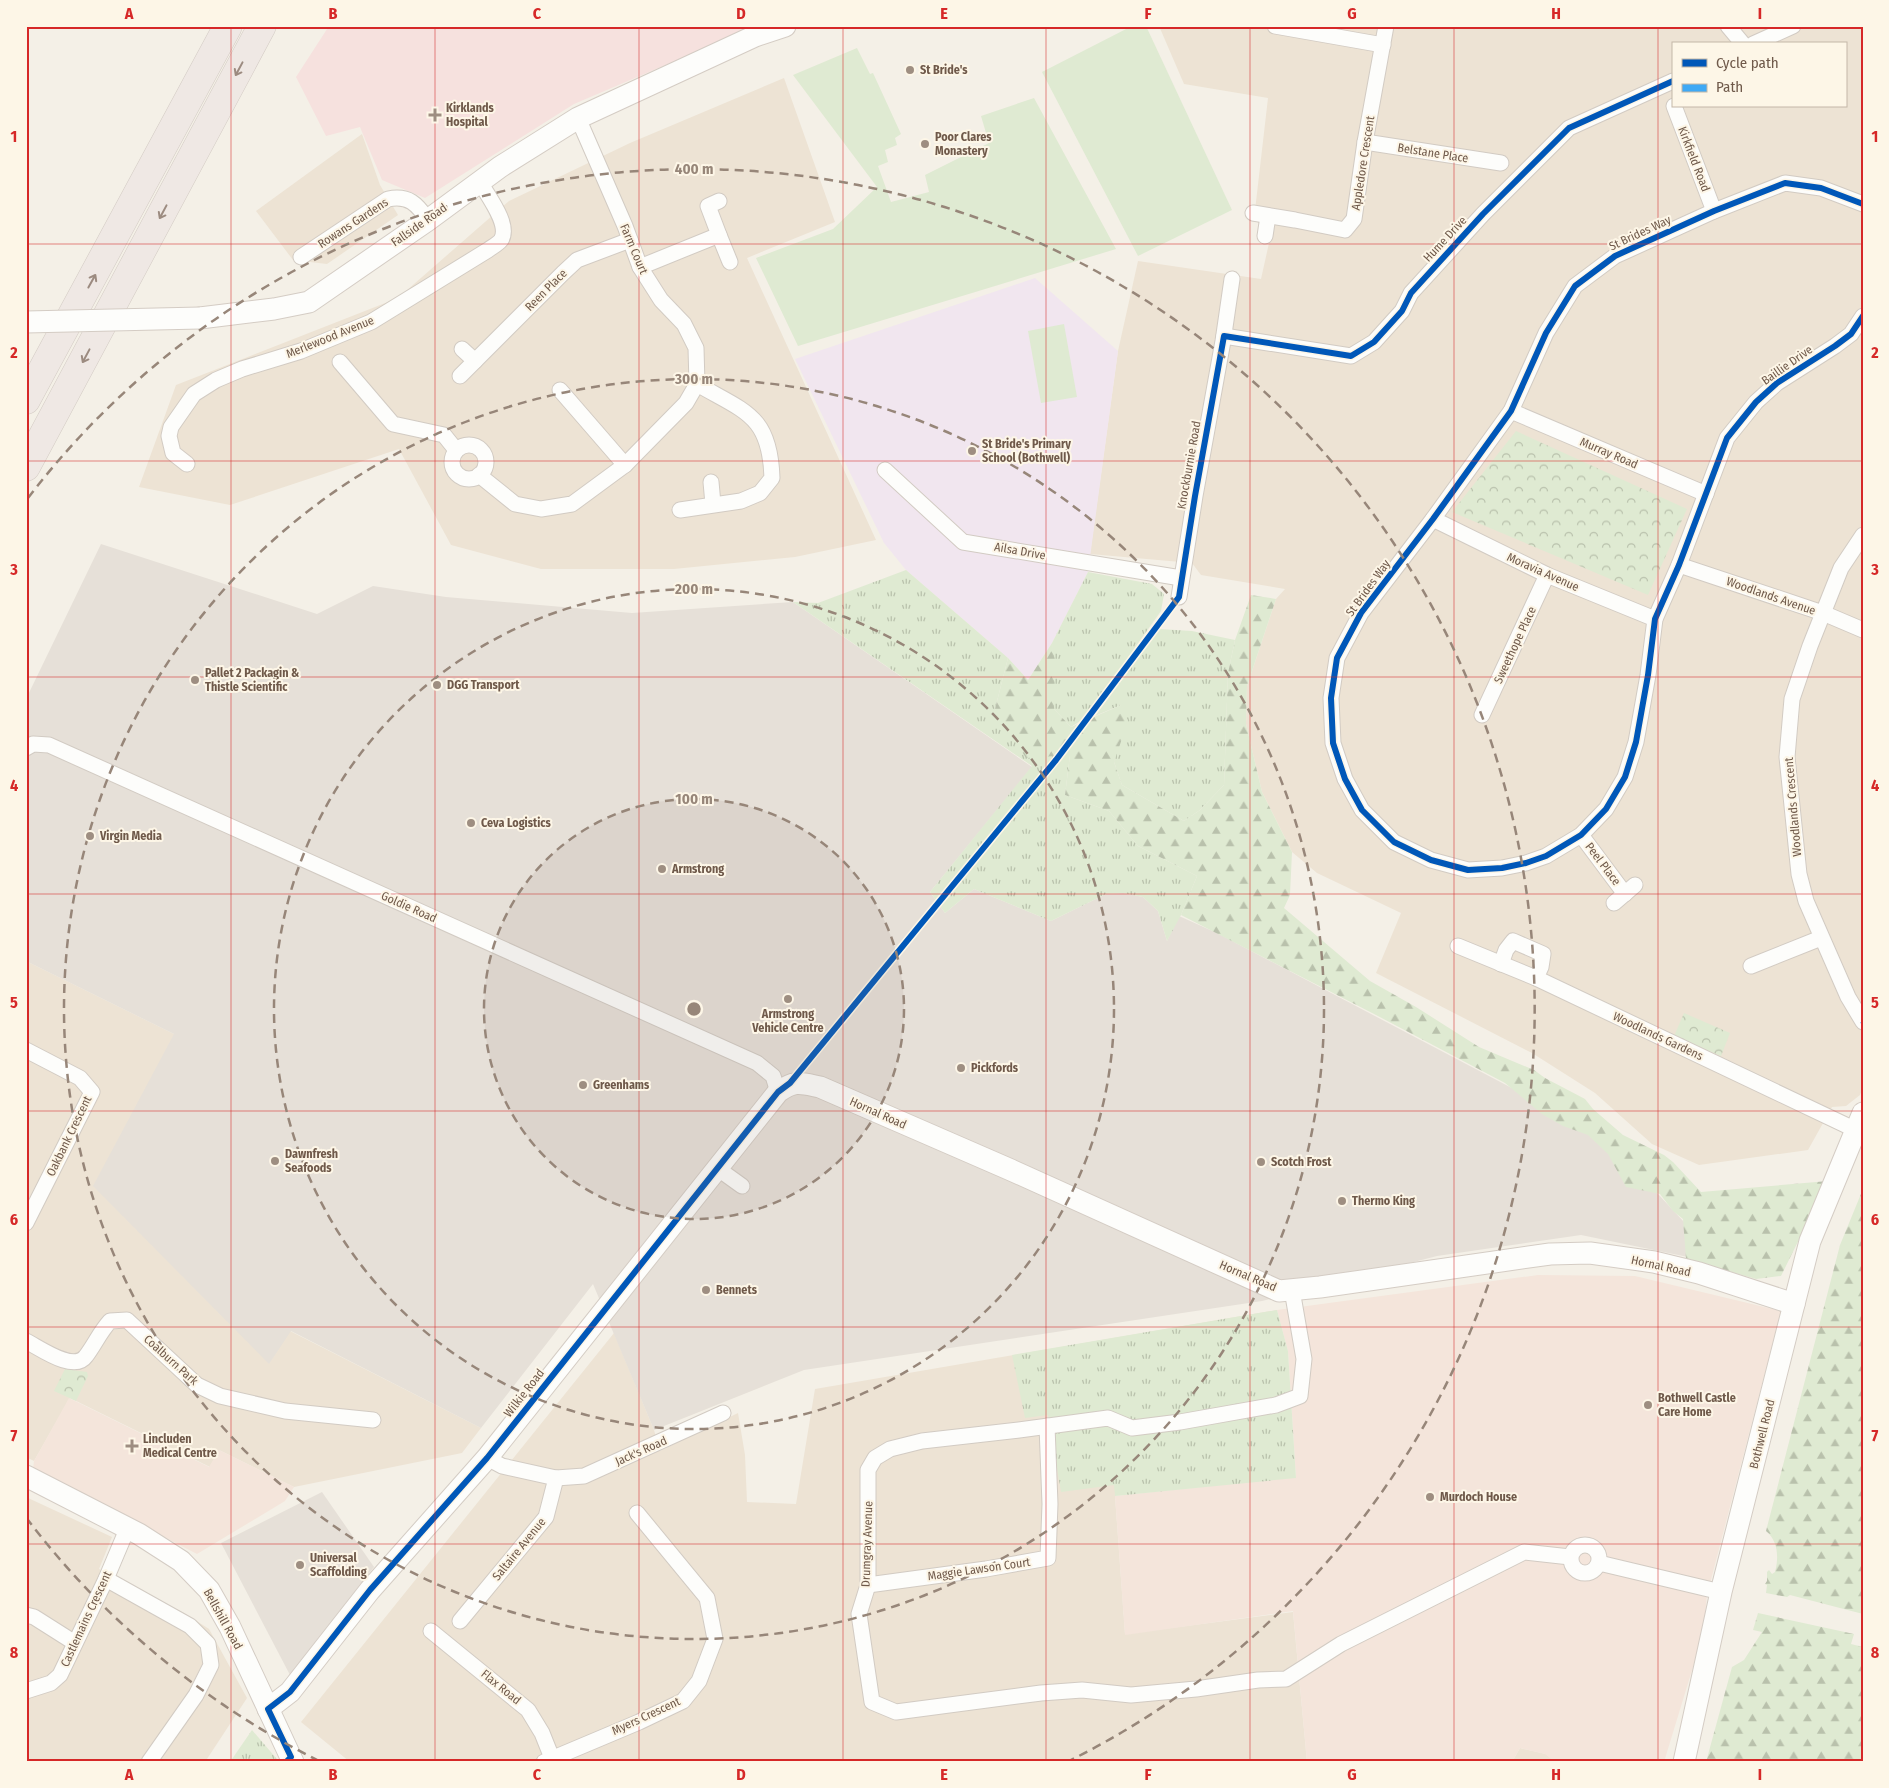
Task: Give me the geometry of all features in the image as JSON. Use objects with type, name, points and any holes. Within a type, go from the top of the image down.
[{"type":"highway","points":[[136,199],[212,26]]},
{"type":"highway","points":[[26,400],[228,26]]},
{"type":"highway","points":[[26,467],[262,26]]},
{"type":"street","name":"Fallside Road","points":[[26,322],[200,318],[274,309],[310,302],[428,220],[500,167],[578,118],[755,36],[785,26]]},
{"type":"street","points":[[1275,26],[1383,45]]},
{"type":"street","name":"Appledore Crescent","points":[[1265,236],[1267,216],[1344,230],[1354,219],[1365,142],[1386,26]]},
{"type":"street","points":[[1728,26],[1741,42]]},
{"type":"street","points":[[1757,42],[1793,26]]},
{"type":"street","name":"Kirkfield Road","points":[[1669,83],[1672,100]]},
{"type":"street","name":"Hume Drive","points":[[1224,336],[1351,356],[1374,342],[1387,329],[1402,311],[1411,292],[1569,128],[1669,83]]},
{"type":"street","name":"Kirkfield Road","points":[[1674,108],[1714,211]]},
{"type":"street","name":"Farm Court","points":[[578,118],[640,267],[661,300],[684,324],[696,348],[697,384]]},
{"type":"street","name":"Belstane Place","points":[[1365,142],[1501,163]]},
{"type":"street","name":"Merlewood Avenue","points":[[187,464],[173,453],[170,436],[172,427],[194,394],[216,380],[242,369],[301,351],[371,322],[488,250],[501,239],[504,230],[501,218],[480,182]]},
{"type":"street","name":"St Brides Way","points":[[1679,565],[1655,619],[1648,675],[1636,742],[1624,777],[1606,809],[1581,835],[1546,856],[1526,863],[1502,868],[1468,870],[1431,860],[1394,842],[1362,810],[1345,779],[1333,743],[1332,698],[1337,658],[1362,613],[1511,411],[1546,333],[1575,286],[1615,256],[1714,211],[1785,183],[1821,188],[1863,204]]},
{"type":"street","name":"Rowans Gardens","points":[[301,257],[388,199],[400,197],[410,201],[420,208],[428,220]]},
{"type":"street","points":[[719,201],[708,206],[730,262]]},
{"type":"street","points":[[640,267],[720,235]]},
{"type":"street","name":"Reen Place","points":[[460,376],[578,260],[630,240]]},
{"type":"street","name":"Knockburnie Road","points":[[1179,598],[1232,279]]},
{"type":"street","name":"Baillie Drive","points":[[1706,494],[1727,438],[1756,402],[1777,383],[1851,334],[1863,316]]},
{"type":"street","points":[[462,349],[475,361]]},
{"type":"street","points":[[340,362],[393,424],[444,435],[456,450]]},
{"type":"street","points":[[479,474],[515,504],[541,508],[572,504],[625,464],[686,403],[697,384],[745,411],[761,428],[770,447],[772,478],[760,493],[741,501],[680,510]]},
{"type":"street","points":[[560,390],[579,404],[625,464]]},
{"type":"street","name":"Murray Road","points":[[1511,411],[1706,494]]},
{"type":"street","points":[[466,445],[481,450],[485,465],[479,474],[474,477],[464,478],[455,471],[452,460],[456,450],[466,445]]},
{"type":"street","name":"Ailsa Drive","points":[[886,470],[963,542],[1181,578]]},
{"type":"street","points":[[711,482],[713,504]]},
{"type":"street","points":[[1679,565],[1706,494]]},
{"type":"street","name":"Moravia Avenue","points":[[1433,519],[1547,575],[1655,619]]},
{"type":"street","name":"Woodlands Crescent","points":[[1862,1021],[1848,997],[1806,901],[1799,874],[1787,757],[1792,699],[1842,568],[1863,535]]},
{"type":"street","name":"Woodlands Avenue","points":[[1679,565],[1823,614],[1863,630]]},
{"type":"street","name":"Sweethope Place","points":[[1483,716],[1547,575]]},
{"type":"street","name":"Goldie Road","points":[[26,748],[33,744],[49,745],[757,1063],[784,1088]]},
{"type":"street","name":"Peel Place","points":[[1581,835],[1625,894]]},
{"type":"street","points":[[1751,966],[1821,938]]},
{"type":"street","points":[[1501,964],[1506,950],[1513,941],[1543,954],[1541,967],[1536,978]]},
{"type":"street","name":"Woodlands Gardens","points":[[1458,946],[1536,978],[1859,1121]]},
{"type":"street","name":"Oakbank Crescent","points":[[26,1050],[80,1078],[92,1092],[32,1197],[26,1223]]},
{"type":"street","name":"Hornal Road","points":[[784,1088],[804,1084],[820,1087],[1011,1170],[1279,1291],[1320,1287],[1550,1254],[1590,1253],[1654,1262],[1794,1304]]},
{"type":"street","name":"Wilkie Road","points":[[268,1709],[290,1692],[370,1590],[487,1458],[717,1168],[784,1088]]},
{"type":"street","name":"Bothwell Road","points":[[1684,1762],[1721,1592],[1810,1241],[1859,1121]]},
{"type":"street","points":[[717,1168],[742,1186]]},
{"type":"street","name":"Drumgray Avenue","points":[[1292,1290],[1304,1359],[1300,1396],[1276,1405],[1132,1428],[1108,1418],[922,1440],[890,1449],[875,1458],[868,1470],[868,1585],[859,1614],[872,1702],[896,1712],[1041,1693],[1082,1690],[1131,1695],[1196,1689],[1258,1680],[1286,1679],[1341,1644],[1524,1552],[1570,1557],[1573,1568],[1581,1573],[1594,1571],[1599,1563],[1721,1592]]},
{"type":"street","name":"Coalburn Park","points":[[26,1341],[64,1362],[74,1363],[84,1359],[100,1332],[110,1321],[127,1320],[197,1385],[220,1396],[285,1411],[373,1420]]},
{"type":"street","name":"Jack's Road","points":[[556,1478],[584,1476],[723,1414]]},
{"type":"street","name":"Maggie Lawson Court","points":[[868,1585],[994,1568],[1048,1558],[1050,1504],[1047,1426]]},
{"type":"street","points":[[487,1458],[502,1466],[556,1478]]},
{"type":"street","name":"Bellshill Road","points":[[26,1476],[128,1527],[181,1561],[209,1590],[230,1627],[293,1762]]},
{"type":"street","name":"Saltaire Avenue","points":[[460,1621],[546,1517],[556,1478]]},
{"type":"street","name":"Myers Crescent","points":[[548,1760],[639,1722],[683,1701],[699,1681],[715,1639],[707,1598],[637,1513]]},
{"type":"street","name":"Castlemains Crescent","points":[[26,1691],[51,1683],[60,1675],[128,1527]]},
{"type":"street","points":[[106,1578],[190,1626],[208,1644],[211,1665],[196,1695],[149,1762]]},
{"type":"street","points":[[26,1615],[34,1617],[75,1643]]},
{"type":"street","name":"Flax Road","points":[[431,1632],[528,1710],[542,1733],[548,1760]]},
{"type":"shaded area","name":"Kirklands Hospital","points":[[329,26],[757,26],[574,104],[425,198],[382,180],[360,127],[326,136],[296,77]]},
{"type":"shaded area","points":[[1159,26],[1863,26],[1863,1087],[1860,1095],[1846,1106],[1832,1107],[1808,1150],[1699,1165],[1652,1144],[1595,1093],[1532,1053],[1376,973],[1401,913],[1317,873],[1292,852],[1262,792],[1246,724],[1247,686],[1276,599],[1285,589],[1201,575],[1192,563],[1090,554],[1118,351],[1138,261],[1261,279],[1271,234],[1254,219],[1268,98],[1184,84]]},
{"type":"shaded area","points":[[784,78],[835,222],[747,258],[876,540],[795,557],[674,569],[541,569],[451,545],[399,449],[230,505],[139,487],[176,385],[398,298],[509,201],[630,143]]},
{"type":"shaded area","points":[[362,134],[380,185],[398,215],[327,264],[293,260],[256,211]]},
{"type":"shaded area","name":"St Bride's Primary School (Bothwell)","points":[[1035,278],[1118,351],[1088,572],[1052,643],[1028,680],[1008,658],[906,570],[884,543],[795,359]]},
{"type":"shaded area","points":[[101,544],[317,614],[373,586],[446,597],[632,613],[793,602],[1032,767],[930,892],[945,913],[974,889],[1051,921],[1106,894],[1123,893],[1143,897],[1158,911],[1167,941],[1179,916],[1217,933],[1605,1137],[1684,1222],[1688,1257],[1581,1235],[1437,1256],[1262,1301],[804,1370],[654,1430],[593,1284],[481,1428],[291,1331],[269,1364],[93,1186],[174,1034],[26,961],[26,699]]},
{"type":"shaded area","points":[[26,961],[174,1034],[269,1363],[290,1331],[481,1428],[462,1453],[294,1487],[219,1450],[210,1467],[70,1398],[34,1461],[26,1457]]},
{"type":"shaded area","points":[[1538,1275],[1635,1276],[1781,1311],[1707,1595],[1703,1634],[1664,1762],[1555,1762],[1545,1754],[1520,1748],[1512,1762],[1307,1762],[1293,1611],[1125,1635],[1115,1496],[1296,1477],[1288,1351],[1277,1310]]},
{"type":"shaded area","points":[[1277,1310],[1115,1496],[1125,1634],[1293,1612],[1307,1762],[350,1762],[301,1722],[614,1333],[654,1430],[660,1451],[738,1413],[745,1455],[747,1502],[796,1504],[815,1389]]},
{"type":"shaded area","points":[[69,1398],[209,1467],[219,1450],[294,1487],[285,1501],[197,1554],[33,1469],[34,1461]]},
{"type":"shaded area","points":[[322,1492],[374,1567],[290,1675],[221,1543]]},
{"type":"shaded area","points":[[26,1497],[112,1537],[99,1569],[184,1613],[209,1629],[247,1698],[205,1762],[26,1762]]},
{"type":"shaded area","points":[[1520,1748],[1546,1754],[1555,1762],[1512,1762]]},
{"type":"green space","points":[[1132,26],[1146,26],[1232,210],[1138,256],[1042,72]]},
{"type":"green space","points":[[857,48],[870,74],[873,73],[901,134],[895,138],[897,145],[885,150],[888,162],[878,166],[891,202],[929,192],[925,175],[989,143],[981,116],[1034,98],[1116,249],[798,346],[756,258],[833,229],[877,187],[793,75]]},
{"type":"green space","points":[[1064,324],[1077,397],[1041,403],[1028,331]]},
{"type":"green space","points":[[1516,431],[1687,509],[1648,595],[1452,512]]},
{"type":"green space","points":[[906,570],[1008,658],[995,709],[1070,755],[1065,795],[1109,811],[1138,846],[1197,876],[1181,915],[1167,941],[1158,911],[1143,897],[1123,893],[1106,894],[1051,921],[974,889],[945,913],[930,892],[1032,766],[793,602],[818,603]]},
{"type":"green space","points":[[1088,572],[1152,584],[1164,594],[1161,611],[1085,718],[1071,727],[1054,709],[1052,643]]},
{"type":"green space","points":[[1251,595],[1276,599],[1247,686],[1246,724],[1262,792],[1292,852],[1290,895],[1284,908],[1370,981],[1416,1007],[1479,1047],[1534,1070],[1545,1078],[1585,1099],[1593,1109],[1623,1135],[1664,1155],[1673,1162],[1701,1192],[1828,1181],[1781,1276],[1756,1279],[1686,1259],[1683,1219],[1673,1211],[1660,1194],[1626,1187],[1608,1154],[1588,1135],[1563,1126],[1542,1114],[1505,1083],[1181,915],[1197,876],[1138,846],[1109,811],[1065,795],[1070,755],[1026,758],[995,709],[1008,658],[1028,680],[1052,643],[1055,661],[1054,709],[1071,727],[1121,705],[1128,721],[1114,762],[1122,785],[1184,821],[1200,810],[1224,785],[1228,673],[1235,640]]},
{"type":"green space","points":[[1160,629],[1192,631],[1235,640],[1228,673],[1224,785],[1200,810],[1184,821],[1122,785],[1114,762],[1121,705],[1095,716]]},
{"type":"green space","points":[[1684,1013],[1730,1033],[1721,1056],[1674,1036]]},
{"type":"green space","points":[[1863,1189],[1863,1614],[1790,1595],[1787,1597],[1766,1593],[1767,1585],[1765,1584],[1767,1572],[1769,1570],[1772,1574],[1775,1572],[1777,1561],[1775,1544],[1766,1531],[1840,1245]]},
{"type":"green space","points":[[1277,1310],[1288,1351],[1296,1478],[1115,1496],[1114,1485],[1061,1492],[1048,1415],[1025,1418],[1012,1355]]},
{"type":"green space","points":[[65,1369],[87,1372],[88,1376],[76,1401],[54,1391]]},
{"type":"green space","points":[[1758,1613],[1854,1634],[1851,1644],[1863,1647],[1863,1762],[1706,1762],[1732,1667],[1744,1660],[1762,1632],[1753,1630]]},
{"type":"green space","points":[[252,1730],[276,1758],[278,1762],[230,1762]]},
{"type":"cycle path","points":[[286,1762],[291,1757],[268,1709],[290,1692],[370,1590],[487,1458],[778,1092],[790,1083],[1056,760],[1179,597],[1224,336],[1351,356],[1374,342],[1402,311],[1411,293],[1483,214],[1569,128],[1672,81]]},
{"type":"cycle path","points":[[1863,204],[1821,188],[1785,183],[1714,211],[1615,256],[1575,286],[1546,333],[1511,411],[1433,519],[1361,613],[1337,658],[1331,698],[1333,743],[1345,779],[1362,810],[1394,842],[1431,860],[1468,870],[1502,868],[1546,856],[1581,835],[1606,809],[1625,777],[1636,742],[1648,675],[1655,619],[1679,565],[1727,438],[1756,402],[1777,383],[1851,334],[1863,316]]},
{"type":"place","name":"St Bride's","points":[[910,70]]},
{"type":"place","name":"Kirklands Hospital","points":[[435,115]]},
{"type":"place","name":"Poor Clares Monastery","points":[[925,144]]},
{"type":"place","name":"St Bride's Primary School (Bothwell)","points":[[972,451]]},
{"type":"place","name":"Pallet 2 Packagin & Thistle Scientific","points":[[195,680]]},
{"type":"place","name":"DGG Transport","points":[[437,685]]},
{"type":"place","name":"Ceva Logistics","points":[[471,823]]},
{"type":"place","name":"Virgin Media","points":[[90,836]]},
{"type":"place","name":"Armstrong","points":[[662,869]]},
{"type":"place","name":"Armstrong Vehicle Centre","points":[[788,999]]},
{"type":"place","name":"Pickfords","points":[[961,1068]]},
{"type":"place","name":"Greenhams","points":[[583,1085]]},
{"type":"place","name":"Dawnfresh Seafoods","points":[[275,1161]]},
{"type":"place","name":"Scotch Frost","points":[[1261,1162]]},
{"type":"place","name":"Thermo King","points":[[1342,1201]]},
{"type":"place","name":"Bennets","points":[[706,1290]]},
{"type":"place","name":"Bothwell Castle Care Home","points":[[1648,1405]]},
{"type":"place","name":"Lincluden Medical Centre","points":[[132,1446]]},
{"type":"place","name":"Murdoch House","points":[[1430,1497]]},
{"type":"place","name":"Universal Scaffolding","points":[[300,1565]]}]
